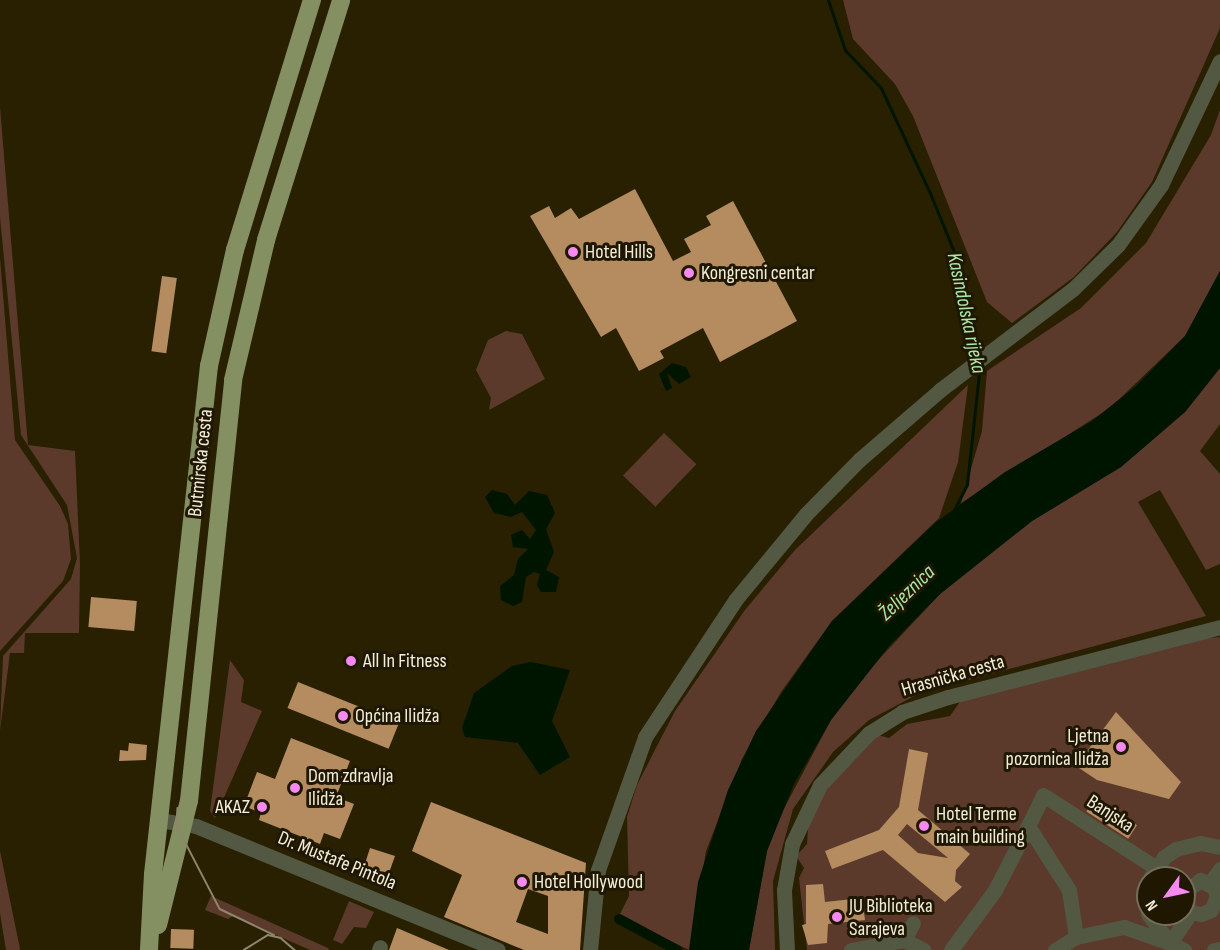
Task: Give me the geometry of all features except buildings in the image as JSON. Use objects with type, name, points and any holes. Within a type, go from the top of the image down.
[{"type":"main road","name":"Butmirska cesta","points":[[150,945],[159,820],[209,366],[235,250],[312,0]]},
{"type":"main road","name":"Butmirska cesta","points":[[150,945],[159,923],[185,824],[233,380],[268,232],[341,0]]},
{"type":"street","points":[[590,950],[591,909],[610,827],[645,737],[673,690],[736,599],[806,514],[940,390],[1080,282],[1139,218],[1161,184],[1220,61]]},
{"type":"street","name":"Hrasnička cesta","points":[[787,950],[783,890],[792,844],[820,785],[869,733],[902,712],[948,697],[1220,627]]},
{"type":"street","name":"Banjska","points":[[1028,826],[1043,795],[1139,866]]},
{"type":"street","name":"Dr. Mustafe Pintola","points":[[159,820],[185,824],[498,950]]},
{"type":"street","points":[[1028,826],[1069,890],[1076,937]]},
{"type":"street","points":[[951,950],[995,890],[1028,826]]},
{"type":"street","points":[[1160,866],[1176,849],[1191,844],[1220,847]]},
{"type":"street","points":[[1210,884],[1220,869]]},
{"type":"street","points":[[1196,885],[1200,880],[1210,884],[1216,892],[1217,909],[1206,913],[1196,904]]},
{"type":"street","points":[[904,940],[913,923]]},
{"type":"street","points":[[1157,926],[1170,944]]},
{"type":"street","points":[[1170,944],[1176,926]]},
{"type":"street","points":[[1055,950],[1076,937],[1124,927],[1184,950]]},
{"type":"street","points":[[851,950],[904,940],[924,950]]},
{"type":"street","points":[[1214,950],[1220,949]]},
{"type":"shaded area","points":[[843,0],[1220,0],[1220,28],[1152,182],[1117,232],[1074,277],[1012,323],[987,302],[913,116],[895,84],[853,39]]},
{"type":"shaded area","points":[[0,107],[28,445],[75,451],[80,564],[79,633],[25,633],[24,653],[10,653],[0,731],[3,656],[71,579],[77,558],[67,505],[21,435],[0,217]]},
{"type":"shaded area","points":[[1220,110],[1220,271],[1185,336],[1110,408],[961,503],[982,431],[987,371],[1081,308],[1146,243],[1211,135]]},
{"type":"shaded area","points":[[0,258],[15,440],[60,506],[68,524],[71,559],[63,581],[0,651]]},
{"type":"shaded area","points":[[506,331],[522,334],[545,379],[489,410],[491,398],[476,370],[488,340]]},
{"type":"shaded area","points":[[1220,368],[1220,424],[1200,451],[1220,474],[1220,564],[1206,570],[1160,490],[1138,502],[1206,616],[920,693],[869,720],[833,752],[793,809],[773,881],[775,950],[749,950],[767,851],[780,816],[831,720],[866,673],[940,594],[1032,521],[1121,467],[1185,412]]},
{"type":"shaded area","points":[[968,385],[958,462],[939,518],[832,621],[781,692],[742,759],[706,851],[689,950],[619,916],[629,896],[627,817],[637,785],[675,711],[745,610],[795,550]]},
{"type":"shaded area","points":[[664,433],[696,464],[655,507],[623,475]]},
{"type":"shaded area","points":[[1220,637],[1220,950],[807,950],[799,878],[804,868],[796,856],[807,844],[809,814],[839,770],[878,735],[889,738],[907,724],[950,716],[962,699],[1189,640]]},
{"type":"shaded area","points":[[230,660],[244,680],[241,702],[262,711],[215,818],[210,811]]},
{"type":"shaded area","points":[[0,851],[19,950],[6,950],[0,913]]},
{"type":"shaded area","points":[[211,896],[329,950],[310,950],[233,916],[228,919],[205,910]]},
{"type":"shaded area","points":[[349,901],[374,912],[366,928],[354,927],[342,944],[333,940]]},
{"type":"water","name":"Željeznica","points":[[1220,271],[1220,368],[1185,412],[1121,467],[1032,521],[940,594],[890,645],[831,720],[794,784],[767,851],[749,950],[689,950],[698,882],[728,790],[756,731],[832,621],[935,523],[1005,472],[1092,421],[1136,386],[1185,336]]},
{"type":"water","points":[[672,363],[686,367],[691,377],[679,384],[667,373],[672,388],[666,391],[659,374]]},
{"type":"water","points":[[492,490],[507,494],[515,505],[529,491],[547,495],[555,513],[546,529],[554,552],[546,570],[559,577],[556,592],[541,592],[537,585],[540,574],[534,572],[526,577],[522,602],[513,606],[501,600],[500,586],[514,575],[518,559],[528,549],[513,547],[511,535],[522,530],[530,539],[536,530],[522,512],[511,517],[494,513],[485,497]]},
{"type":"water","points":[[531,662],[570,670],[552,721],[570,757],[540,775],[518,743],[465,737],[462,728],[474,693],[512,666]]},
{"type":"waterway","name":"Kasindolska rijeka","points":[[828,0],[845,50],[881,88],[930,193],[959,264],[978,355]]},
{"type":"waterway","name":"Kasindolska rijeka","points":[[954,510],[967,484],[980,365]]},
{"type":"waterway","points":[[619,919],[677,950]]},
{"type":"tram line","points":[[178,808],[177,826],[220,909],[274,935]]},
{"type":"tram line","points":[[244,950],[268,935],[281,938],[295,950]]},
{"type":"place","name":"Hotel Hills","points":[[573,252]]},
{"type":"place","name":"Kongresni centar","points":[[689,273]]},
{"type":"place","name":"All In Fitness","points":[[351,661]]},
{"type":"place","name":"Općina Ilidža","points":[[343,716]]},
{"type":"place","name":"Ljetna pozornica Ilidža","points":[[1121,747]]},
{"type":"place","name":"Dom zdravlja Ilidža","points":[[295,788]]},
{"type":"place","name":"AKAZ","points":[[262,807]]},
{"type":"place","name":"Hotel Terme main building","points":[[924,826]]},
{"type":"place","name":"Hotel Hollywood","points":[[522,882]]},
{"type":"place","name":"JU Biblioteka Sarajeva","points":[[837,917]]}]
